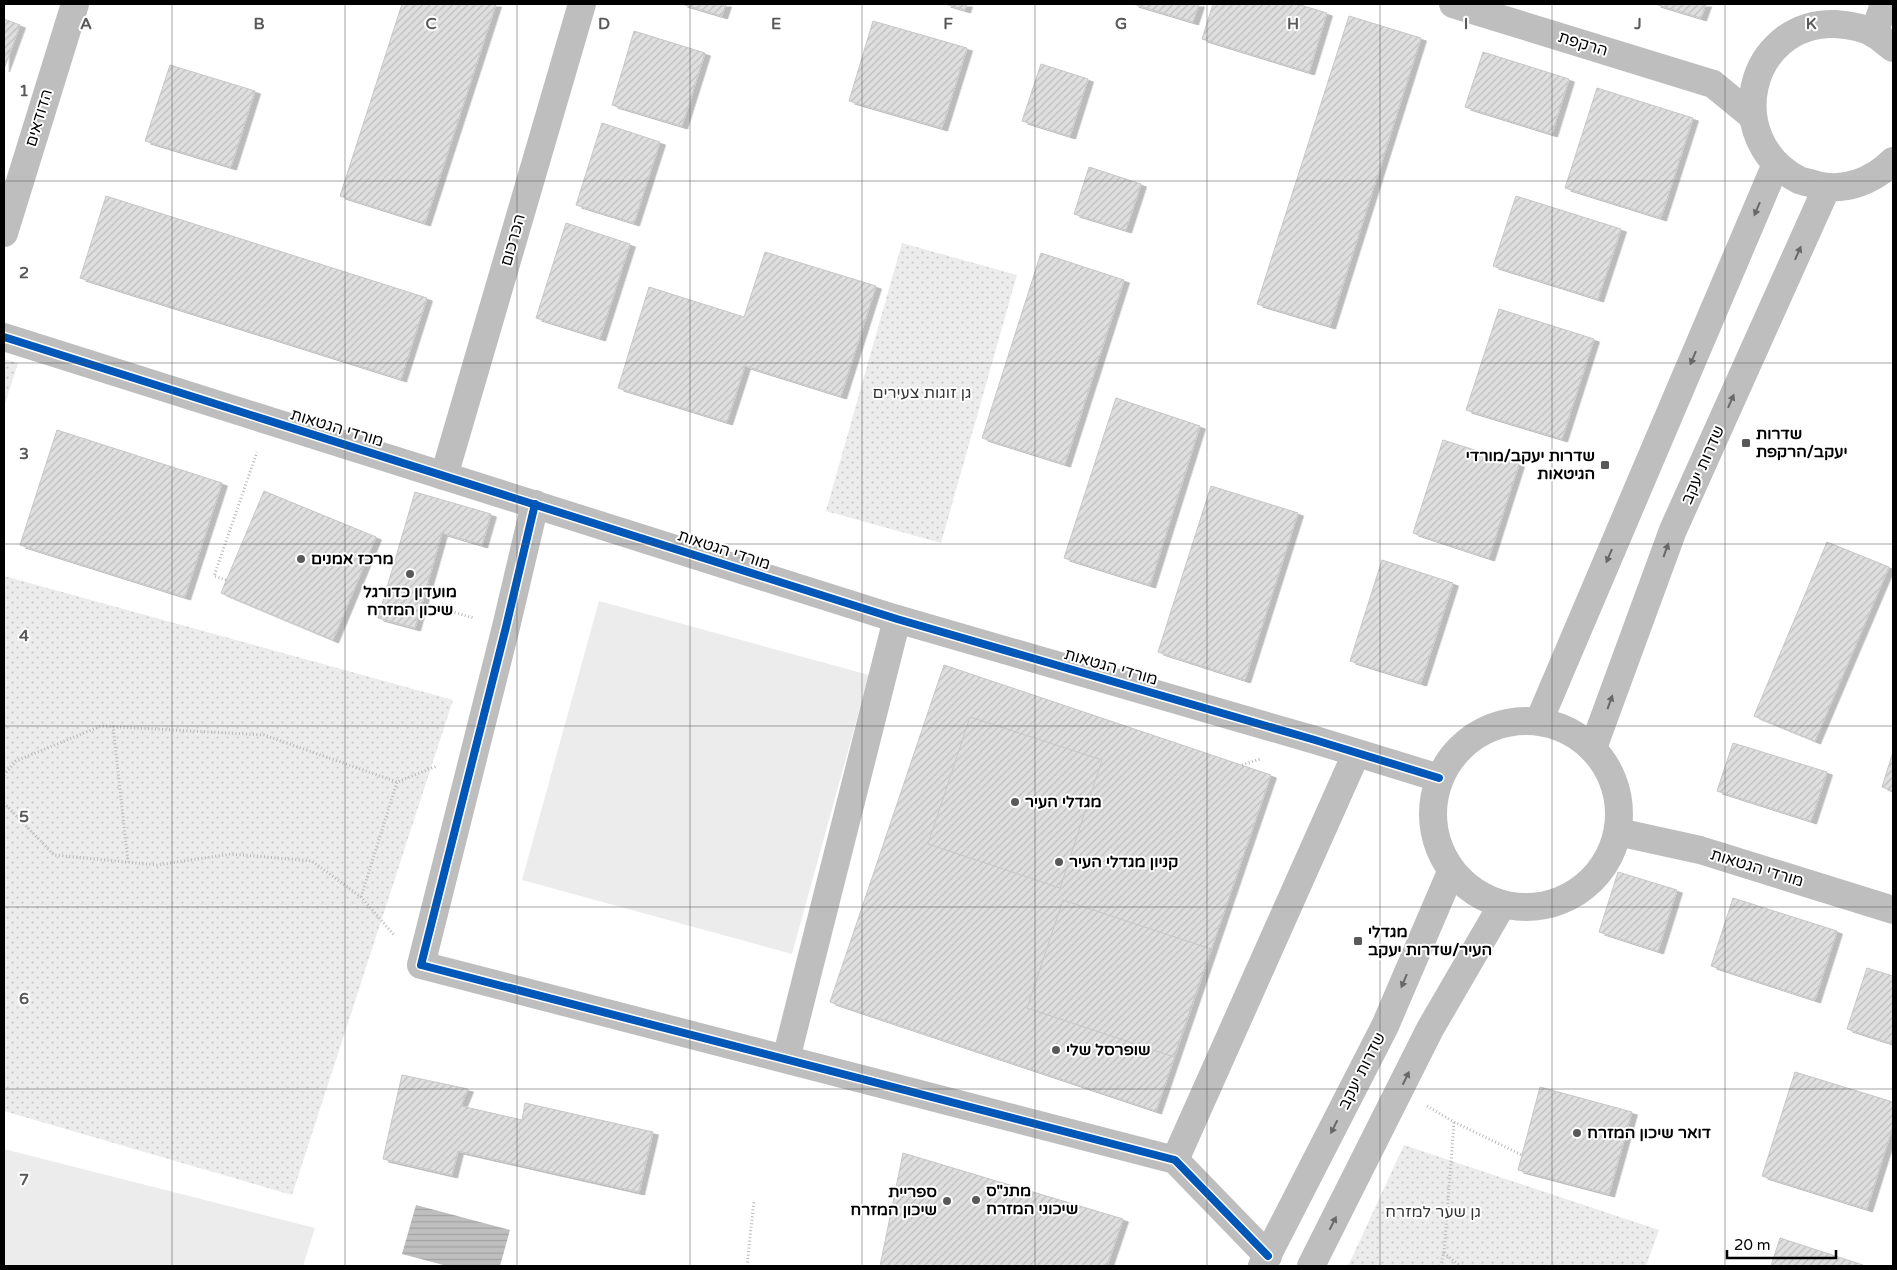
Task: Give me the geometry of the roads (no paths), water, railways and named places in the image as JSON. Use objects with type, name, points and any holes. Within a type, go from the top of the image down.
[{"type":"street","name":"הדודאים","points":[[4,233],[75,4]]},
{"type":"street","name":"הכרכום","points":[[444,476],[582,4]]},
{"type":"street","name":"הרקפת","points":[[1453,4],[1713,84],[1752,116]]},
{"type":"street","points":[[1884,4],[1884,41],[1828,14],[1778,45],[1762,65],[1753,90],[1752,116],[1760,141],[1776,164],[1799,180],[1827,187],[1855,185],[1882,173],[1893,161]]},
{"type":"street","points":[[1713,84],[1762,65]]},
{"type":"street","points":[[1539,721],[1776,164]]},
{"type":"street","name":"שדרות יעקב","points":[[1593,748],[1673,530],[1827,187]]},
{"type":"street","name":"מורדי הגטאות","points":[[4,337],[897,619],[1439,778]]},
{"type":"street","points":[[534,504],[421,965],[1176,1160],[1265,1261]]},
{"type":"street","points":[[786,1059],[897,619]]},
{"type":"street","points":[[1539,721],[1568,730],[1593,748],[1611,773],[1620,802],[1618,832],[1608,861],[1588,884],[1563,901],[1533,908],[1502,905],[1474,893],[1451,872],[1439,850],[1432,827],[1432,802],[1439,778],[1455,752],[1479,733],[1508,722],[1539,721]]},
{"type":"street","points":[[1176,1160],[1356,754]]},
{"type":"street","name":"מורדי הגטאות","points":[[1618,832],[1700,850],[1893,910]]},
{"type":"street","name":"שדרות יעקב","points":[[1265,1261],[1385,1026],[1451,872]]},
{"type":"street","points":[[1311,1266],[1430,1029],[1502,905]]},
{"type":"place","name":"שדרות יעקב/הרקפת","points":[[1746,443]]},
{"type":"place","name":"שדרות יעקב/מורדי הגיטאות","points":[[1605,465]]},
{"type":"place","name":"מרכז אמנים","points":[[301,559]]},
{"type":"place","name":"מועדון כדורגל שיכון המזרח","points":[[410,574]]},
{"type":"place","name":"מגדלי העיר","points":[[1015,802]]},
{"type":"place","name":"קניון מגדלי העיר","points":[[1059,862]]},
{"type":"place","name":"מגדלי העיר/שדרות יעקב","points":[[1358,941]]},
{"type":"place","name":"שופרסל שלי","points":[[1056,1050]]},
{"type":"place","name":"דואר שיכון המזרח","points":[[1577,1133]]},
{"type":"place","name":"מתנ\"ס שיכוני המזרח","points":[[976,1200]]},
{"type":"place","name":"ספריית שיכון המזרח","points":[[947,1201]]},
{"type":"park label","name":"גן זוגות צעירים","points":[[922,393]]},
{"type":"park label","name":"גן שער למזרח","points":[[1433,1212]]}]
